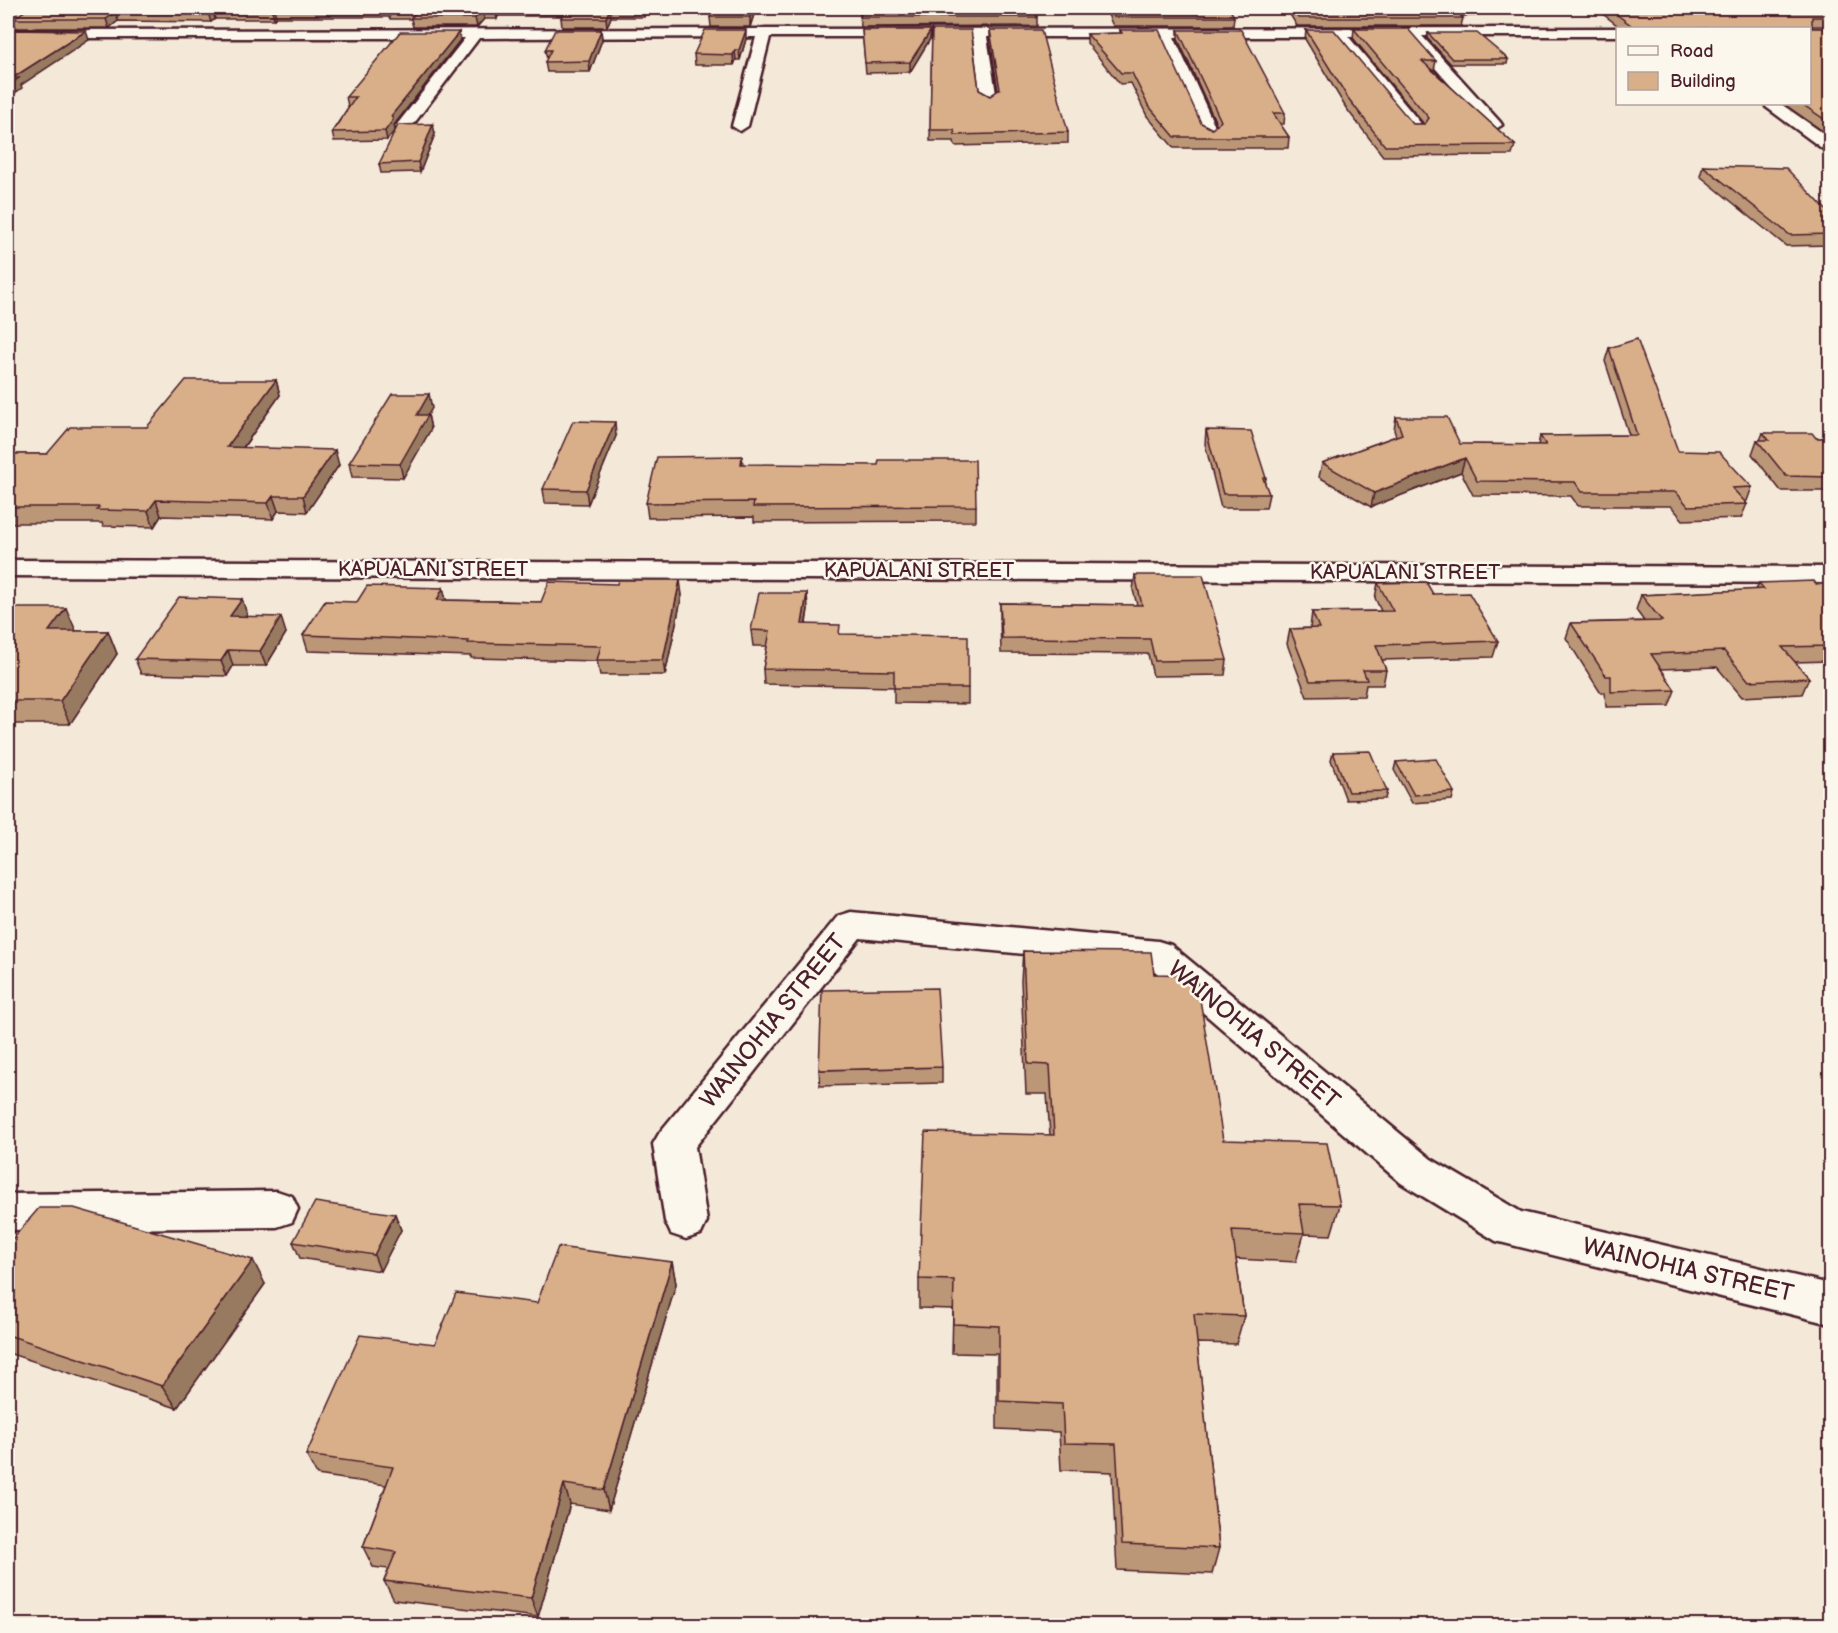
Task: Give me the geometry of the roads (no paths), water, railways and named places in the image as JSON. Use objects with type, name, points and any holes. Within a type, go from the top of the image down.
[{"type":"street","points":[[1058,16],[1062,33]]},
{"type":"street","points":[[8,34],[1616,32]]},
{"type":"street","points":[[979,33],[989,100]]},
{"type":"street","points":[[1165,33],[1210,133]]},
{"type":"street","points":[[1338,33],[1417,129]]},
{"type":"street","points":[[1411,33],[1494,124]]},
{"type":"street","points":[[403,127],[475,34]]},
{"type":"street","points":[[740,126],[764,34]]},
{"type":"street","points":[[1773,105],[1829,145]]},
{"type":"street","name":"KAPUALANI STREET","points":[[8,568],[1830,575]]},
{"type":"street","name":"WAINOHIA STREET","points":[[686,1221],[674,1144],[850,925],[1158,954],[1416,1171],[1511,1228],[1830,1304]]},
{"type":"street","points":[[8,1212],[277,1209]]}]
